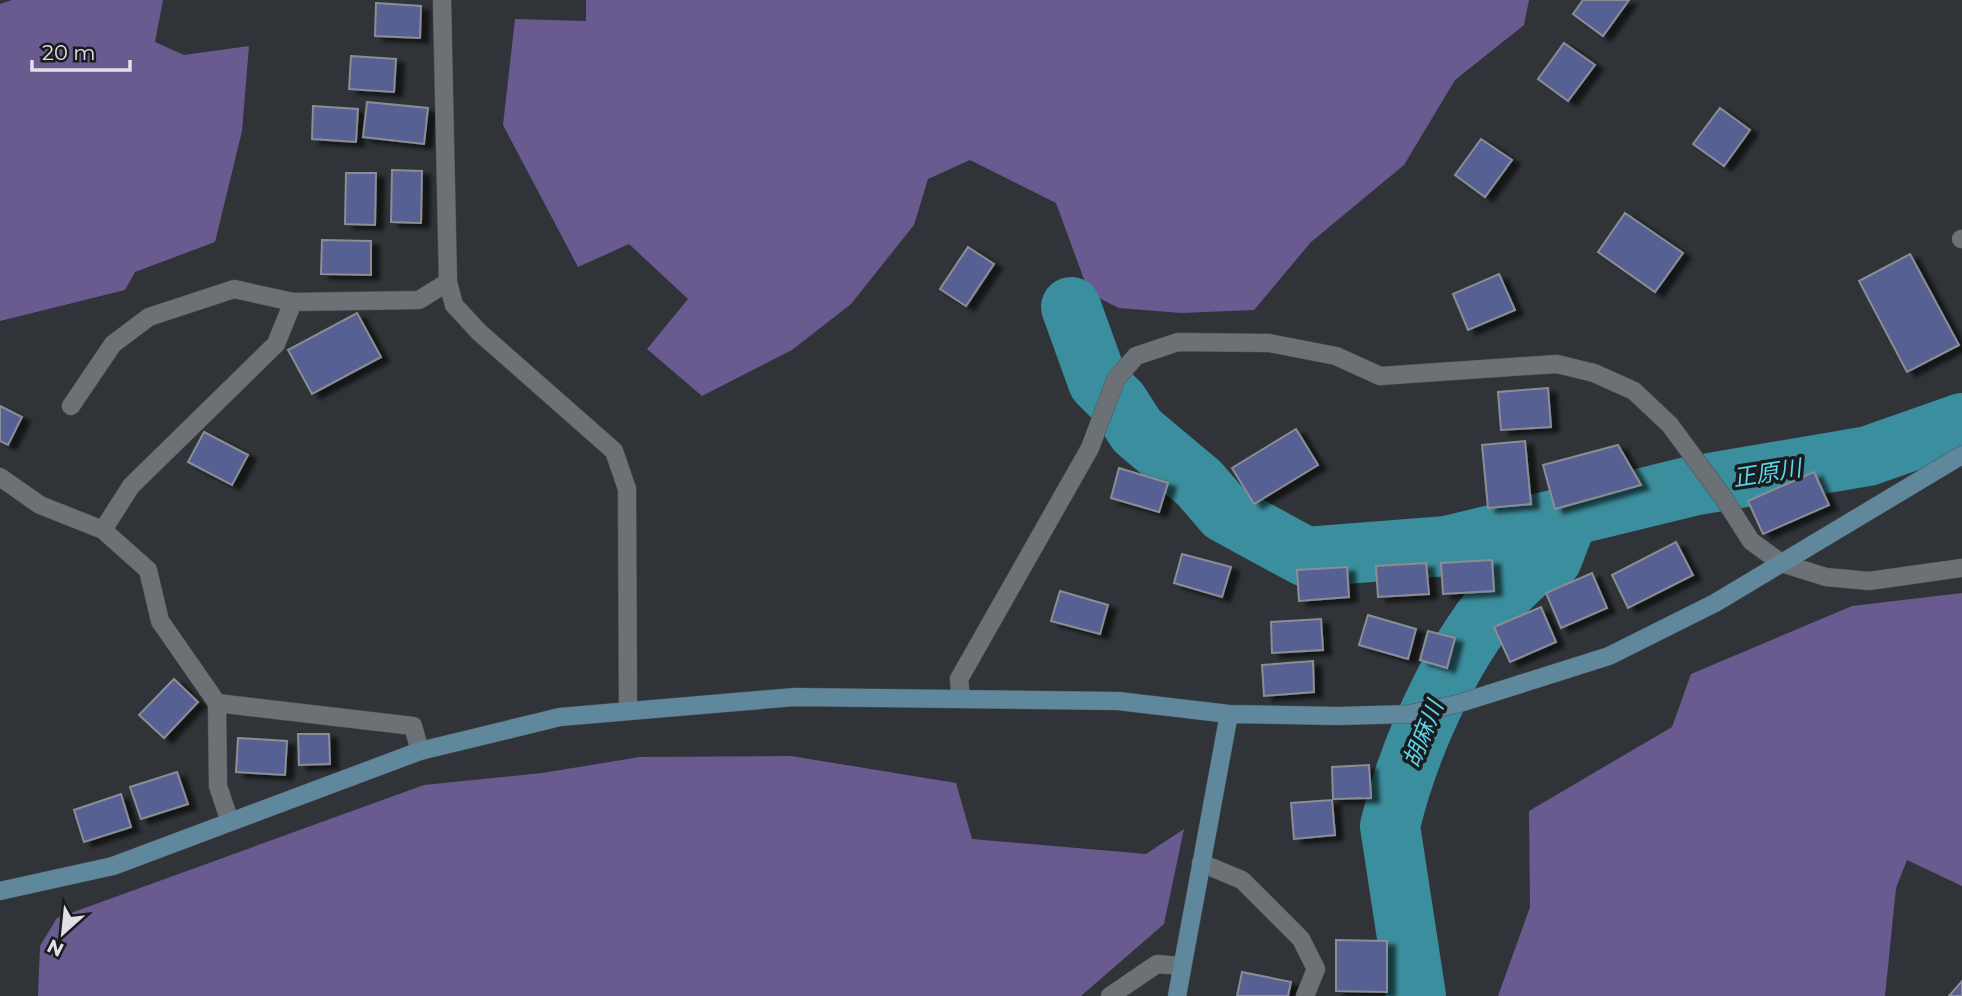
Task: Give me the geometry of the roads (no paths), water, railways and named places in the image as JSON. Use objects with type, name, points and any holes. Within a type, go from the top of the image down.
[{"type":"street","points":[[442,0],[448,282],[454,305],[479,332],[614,451],[627,489],[628,709]]},
{"type":"street","points":[[72,406],[113,344],[149,317],[234,289],[293,302],[419,300],[448,282]]},
{"type":"street","points":[[103,530],[131,486],[276,344],[293,302]]},
{"type":"street","points":[[961,699],[959,679],[1090,448],[1116,379],[1136,356],[1178,342],[1269,343],[1336,356],[1380,376],[1557,364],[1594,373],[1634,391],[1670,425],[1723,497],[1751,541],[1781,563],[1826,577],[1869,581],[1962,568]]},
{"type":"street","points":[[0,891],[113,866],[420,751],[560,717],[628,709],[795,697],[1118,701],[1229,713],[1409,714],[1457,704],[1609,656],[1715,603],[1962,455]]},
{"type":"street","points":[[0,477],[40,505],[103,530],[148,570],[160,621],[216,703],[218,786],[230,822]]},
{"type":"street","points":[[216,703],[413,726],[420,751]]},
{"type":"street","points":[[1177,996],[1229,713]]},
{"type":"street","points":[[1201,863],[1242,880],[1301,939],[1316,969],[1305,996]]},
{"type":"street","points":[[1110,996],[1157,964],[1182,966]]},
{"type":"waterway","name":"正原川","points":[[1071,307],[1098,382],[1119,403],[1137,431],[1199,483],[1225,513],[1306,557],[1447,546],[1692,486],[1868,456],[1962,423]]},
{"type":"waterway","name":"胡麻川","points":[[1416,996],[1390,826],[1399,794],[1424,726],[1458,657],[1501,597],[1527,572],[1552,559],[1569,515]]}]
